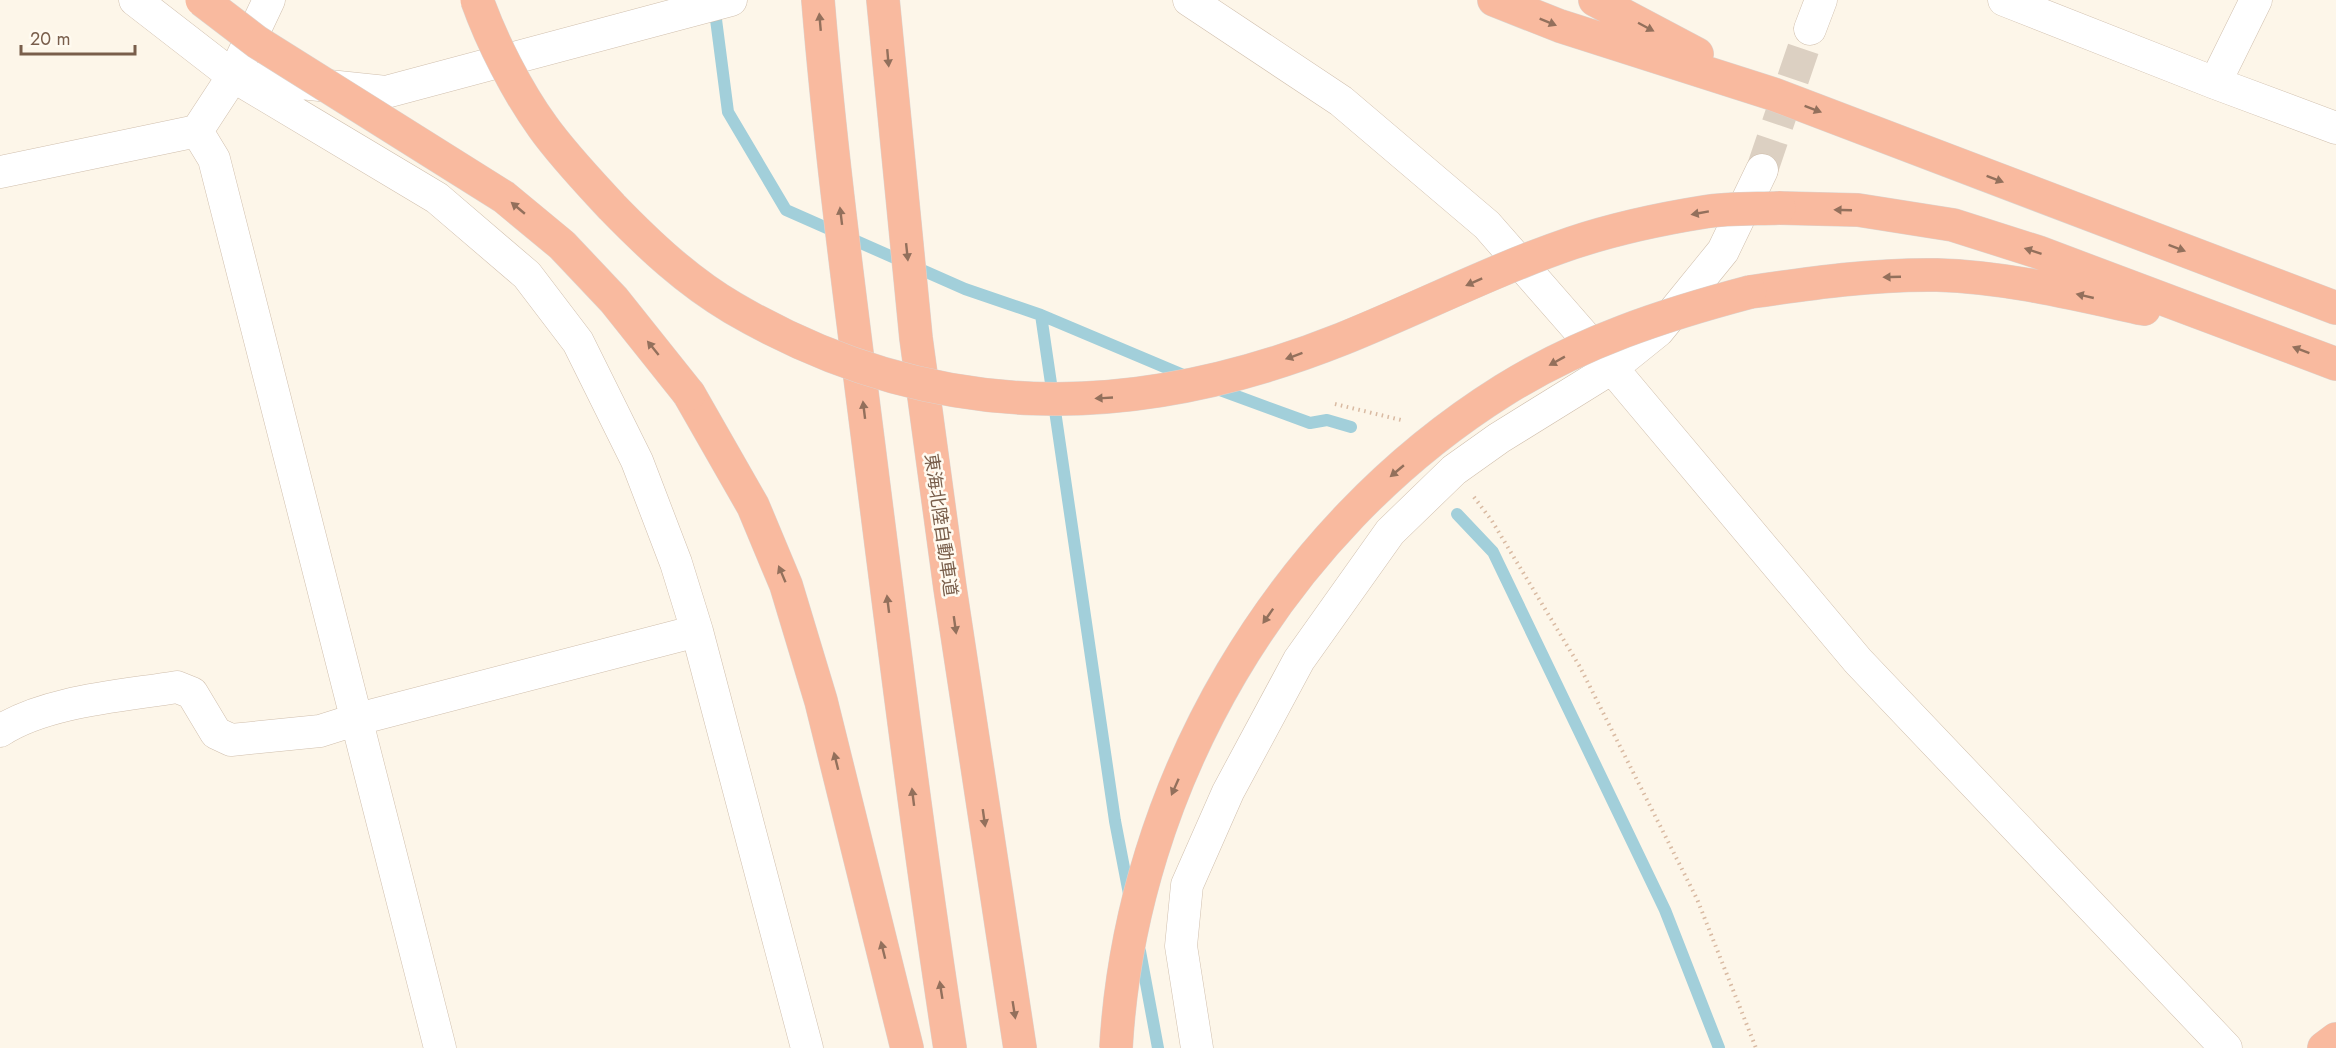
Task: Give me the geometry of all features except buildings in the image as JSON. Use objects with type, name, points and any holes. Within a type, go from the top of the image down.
[{"type":"highway","points":[[202,0],[257,42],[504,197],[562,245],[614,300],[689,394],[753,506],[786,585],[821,702],[907,1048]]},
{"type":"highway","points":[[477,0],[510,72],[542,126],[585,178],[669,263],[718,298],[770,329],[822,353],[882,373],[936,387],[981,395],[1043,400],[1107,398],[1165,391],[1220,379],[1278,362],[1340,339],[1504,269],[1574,242],[1641,224],[1707,212],[1779,208],[1858,210],[1953,225],[2038,252],[2336,364]]},
{"type":"highway","points":[[818,0],[852,315],[922,861],[950,1048]]},
{"type":"highway","name":"東海北陸自動車道","points":[[883,0],[916,338],[952,600],[1020,1048]]},
{"type":"highway","points":[[1494,0],[1560,26],[1773,94],[2336,308]]},
{"type":"highway","points":[[1595,0],[1773,94]]},
{"type":"highway","points":[[1116,1048],[1126,960],[1144,881],[1169,802],[1205,720],[1241,655],[1288,587],[1338,528],[1390,476],[1448,429],[1505,390],[1566,356],[1627,329],[1750,292],[1836,279],[1937,275],[2032,284],[2265,336]]},
{"type":"highway","points":[[2325,1048],[2336,1041]]},
{"type":"street","points":[[135,0],[233,76],[437,198],[527,275],[578,342],[637,461],[676,563],[697,631],[807,1048]]},
{"type":"street","points":[[0,172],[197,131],[233,76],[269,0]]},
{"type":"street","points":[[233,76],[386,92],[731,0]]},
{"type":"street","points":[[1189,0],[1341,101],[1486,225],[1612,368],[1858,661],[2226,1048]]},
{"type":"street","points":[[1810,29],[1821,0]]},
{"type":"street","points":[[2004,0],[2336,128]]},
{"type":"street","points":[[2215,83],[2256,0]]},
{"type":"street","points":[[197,131],[214,159],[440,1048]]},
{"type":"street","points":[[1197,1048],[1181,946],[1187,885],[1228,792],[1299,660],[1390,532],[1454,470],[1499,438],[1612,368],[1658,331],[1723,250],[1762,170]]},
{"type":"street","points":[[0,730],[17,720],[48,709],[177,687],[192,693],[216,733],[231,740],[320,731],[358,719],[697,631]]},
{"type":"path","points":[[1335,404],[1401,420],[1409,427]]},
{"type":"path","points":[[1454,470],[1492,521],[1580,667],[1697,899],[1756,1048]]},
{"type":"waterway","points":[[714,4],[728,112],[786,210],[965,289],[1041,315],[1188,377]]},
{"type":"waterway","points":[[1041,315],[1115,821],[1130,899]]},
{"type":"waterway","points":[[1212,387],[1310,423],[1327,420],[1351,427]]},
{"type":"waterway","points":[[1457,514],[1493,552],[1665,910],[1719,1048]]},
{"type":"waterway","points":[[1140,951],[1158,1048]]},
{"type":"tunnel","points":[[1762,170],[1810,29]]}]
